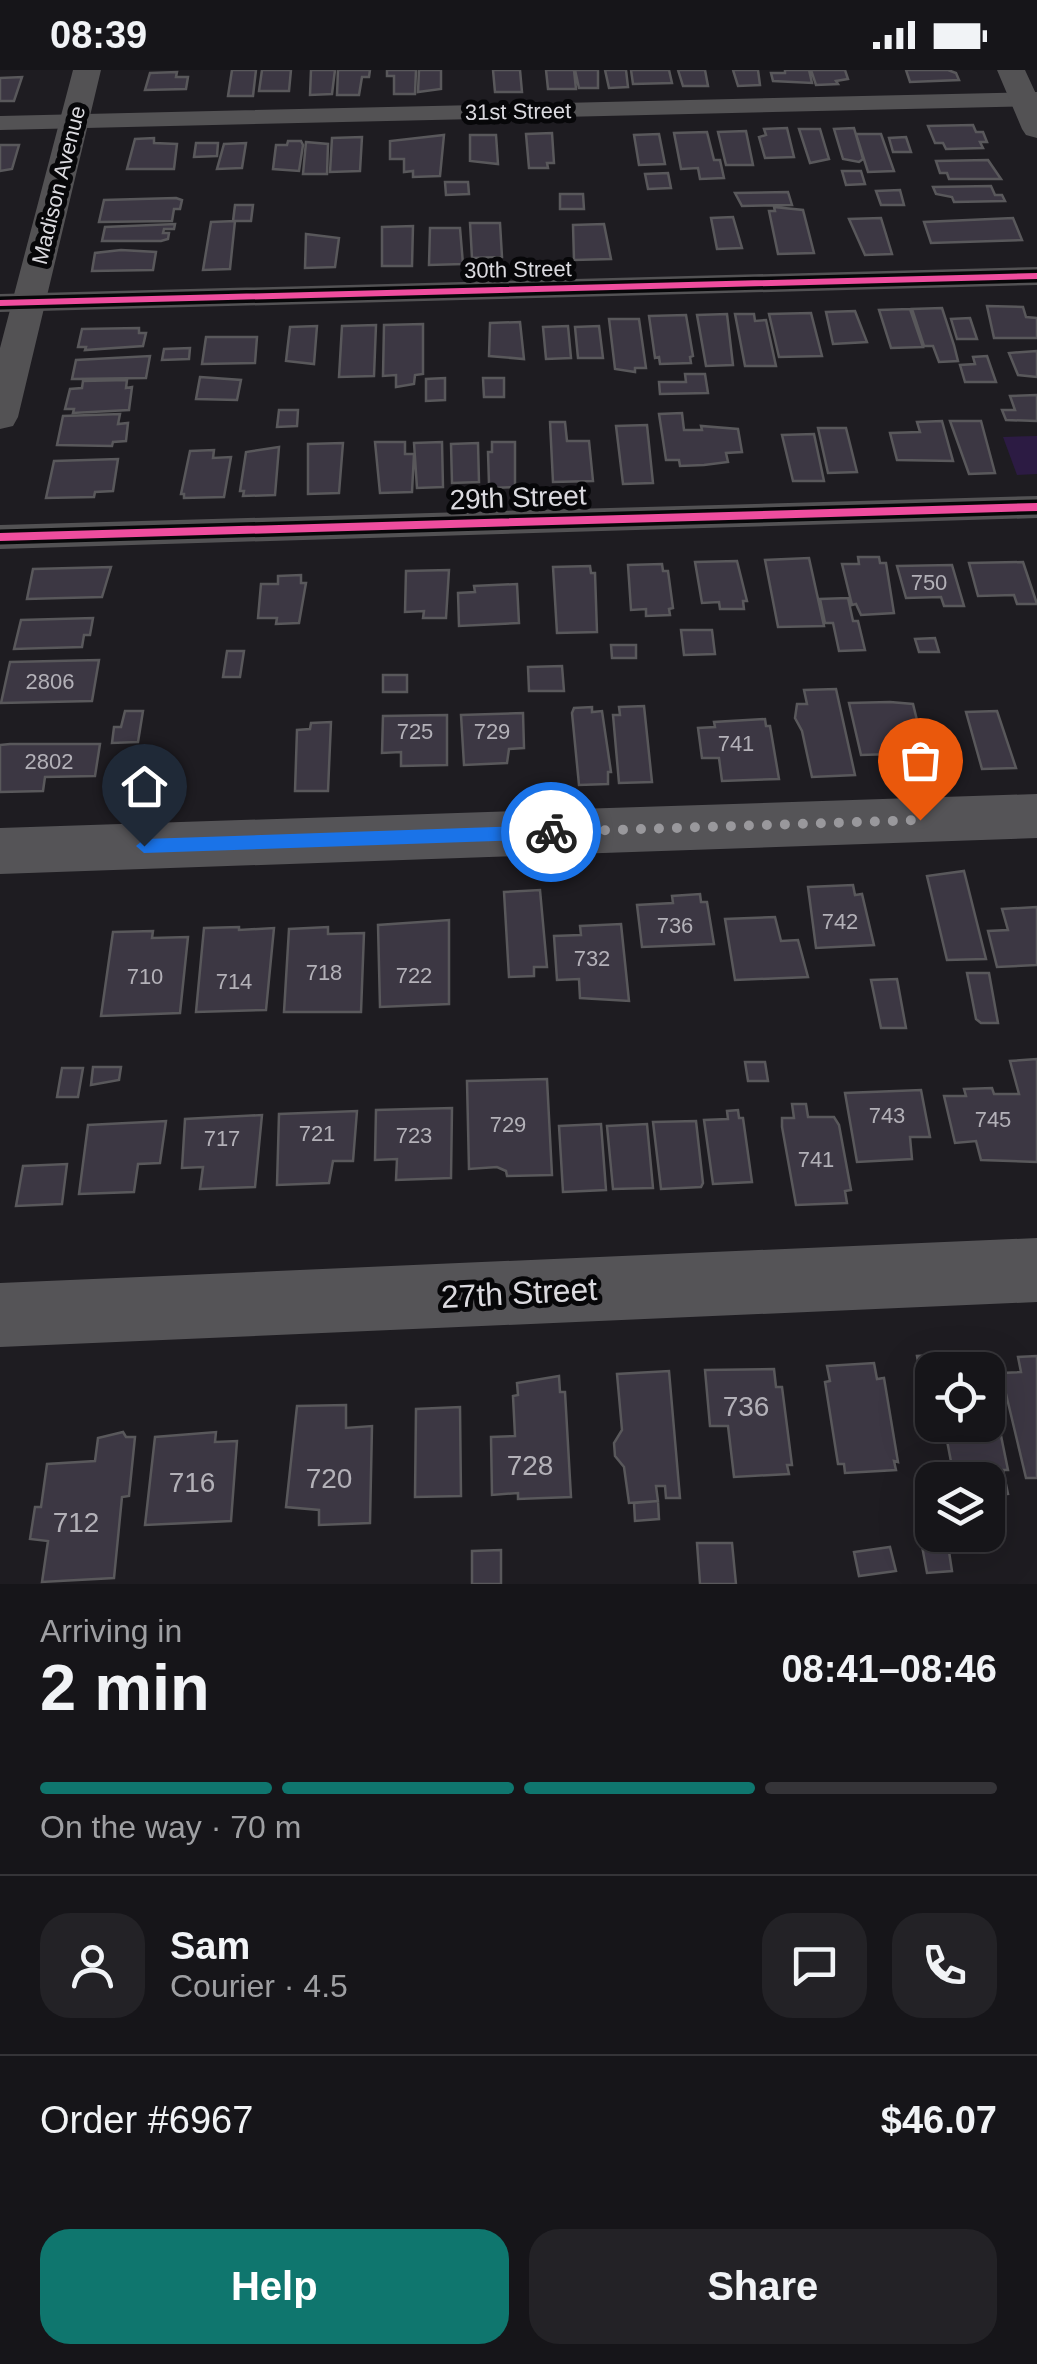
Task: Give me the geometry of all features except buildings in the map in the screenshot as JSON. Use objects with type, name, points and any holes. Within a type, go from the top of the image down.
[{"type":"main road","points":[[0,851],[1037,816]]},
{"type":"main road","name":"27th Street","points":[[0,1315],[1037,1270]]},
{"type":"street","name":"Madison Avenue","points":[[0,417],[15,302],[87,70]]},
{"type":"street","points":[[1011,70],[1030,99],[1037,128]]},
{"type":"street","name":"31st Street","points":[[0,123],[1030,99]]},
{"type":"street","name":"30th Street","points":[[15,302],[1037,276]]},
{"type":"street","name":"29th Street","points":[[0,538],[1037,506]]},
{"type":"shaded area","points":[[1037,436],[1037,474],[1017,475],[1003,437]]},
{"type":"cycle path","points":[[0,303],[1037,276]]},
{"type":"cycle path","points":[[0,537],[1037,507]]},
{"type":"way so far","points":[[551,832],[920,820]]},
{"type":"route","points":[[144,846],[551,832]]}]
